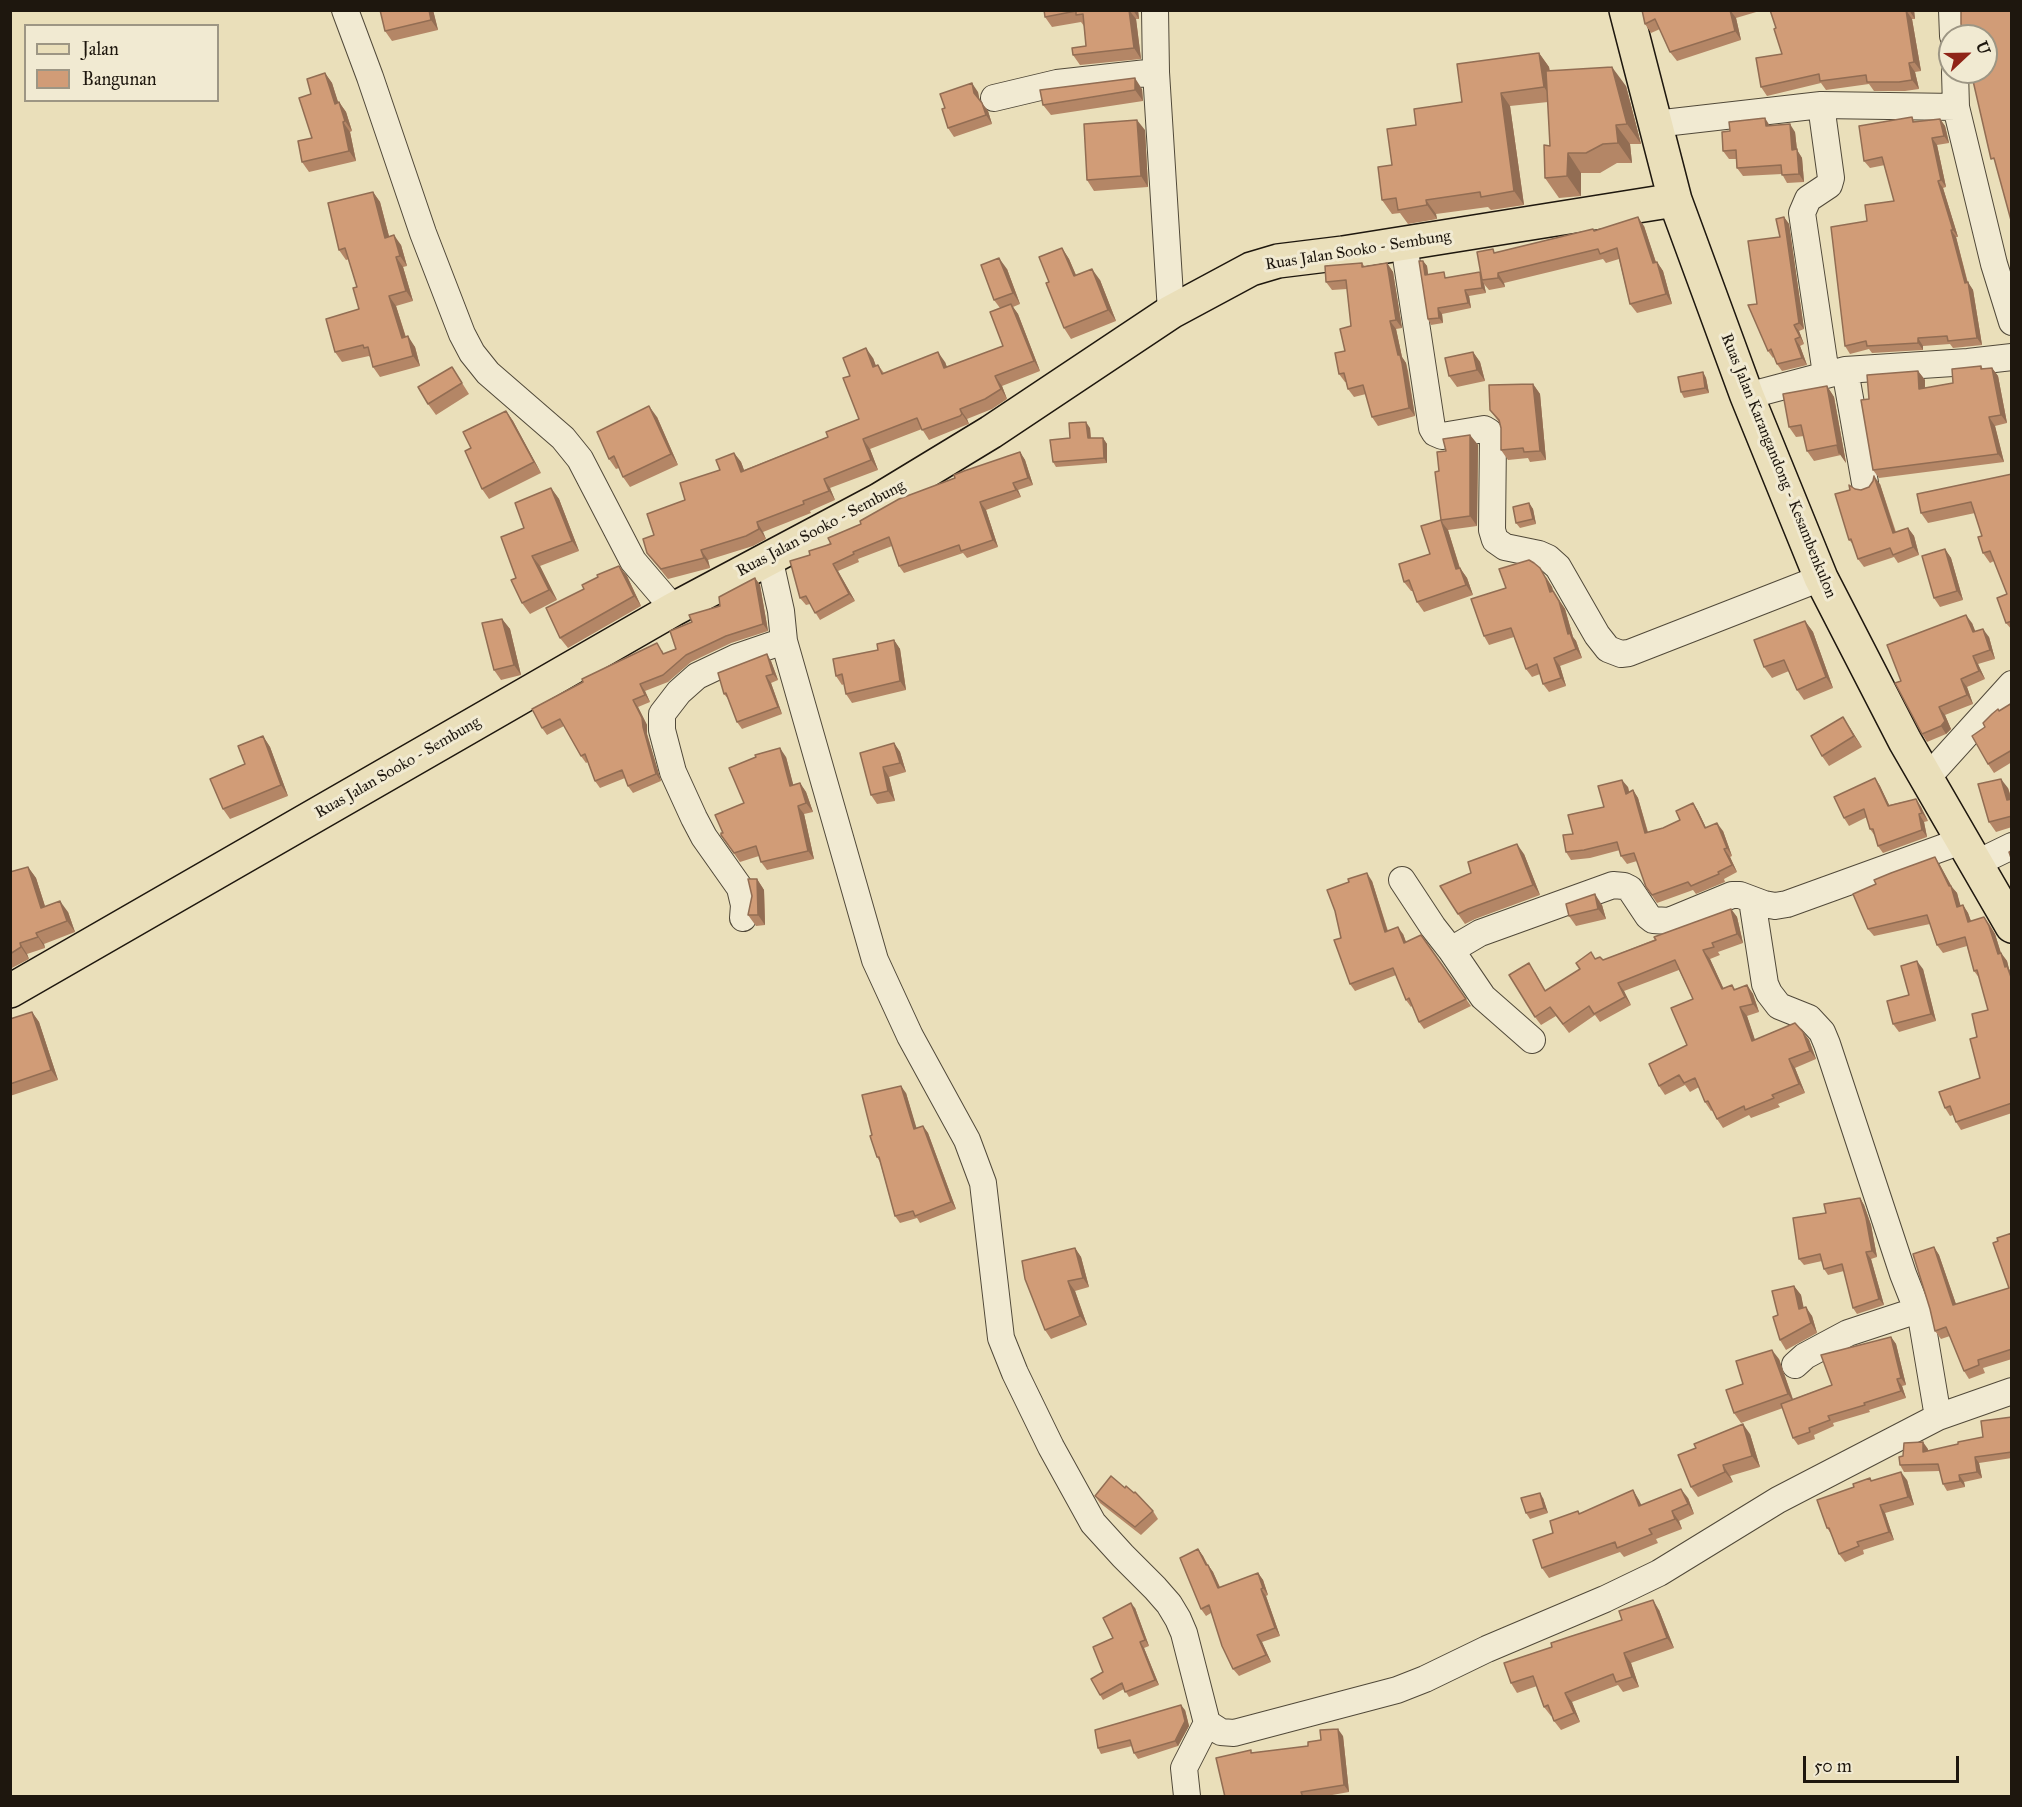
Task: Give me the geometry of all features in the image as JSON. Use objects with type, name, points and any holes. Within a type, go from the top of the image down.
[{"type":"main road","name":"Ruas Jalan Karangandong - Kesambenkulon","points":[[1626,10],[1675,200],[1747,396],[1821,578],[1905,741],[2012,926]]},
{"type":"main road","name":"Ruas Jalan Sooko - Sembung","points":[[10,991],[674,609],[879,500],[971,444],[1171,312],[1251,269],[1265,263],[1404,244],[1675,200]]},
{"type":"street","points":[[345,10],[423,233],[462,334],[488,373],[563,438],[580,459],[633,561],[674,609]]},
{"type":"street","points":[[1155,10],[1156,72],[1171,312]]},
{"type":"street","points":[[994,98],[1057,83],[1156,72]]},
{"type":"street","points":[[1955,84],[1956,107],[1994,264],[2012,321]]},
{"type":"street","points":[[1655,124],[1821,105],[1956,107]]},
{"type":"street","points":[[1821,105],[1831,178],[1829,185],[1808,200],[1802,213],[1835,372],[1865,483]]},
{"type":"street","points":[[1404,244],[1432,428],[1435,433],[1442,436],[1484,429],[1489,432],[1492,438],[1492,530],[1495,540],[1505,547],[1539,554],[1558,567],[1597,635],[1608,649],[1621,654],[1629,653],[1821,578]]},
{"type":"street","points":[[1747,396],[1835,372],[2012,357]]},
{"type":"street","points":[[769,557],[781,611],[784,641],[875,960],[909,1036],[977,1162],[983,1183],[1001,1338],[1011,1364],[1065,1474],[1093,1523],[1169,1604],[1184,1633],[1207,1723],[1184,1768],[1187,1797]]},
{"type":"street","points":[[743,918],[744,905],[740,888],[704,837],[673,772],[662,730],[662,714],[679,692],[697,676],[737,657],[784,641]]},
{"type":"street","points":[[1927,778],[2012,684]]},
{"type":"street","points":[[1451,950],[1480,933],[1613,885],[1630,889],[1648,916],[1661,922],[1669,921],[1725,896],[1740,895],[1775,906],[1787,904],[1970,852],[2012,846]]},
{"type":"street","points":[[1402,880],[1483,997],[1533,1040]]},
{"type":"street","points":[[1752,900],[1769,993],[1779,1006],[1809,1018],[1822,1032],[1903,1274],[1918,1310],[1938,1417]]},
{"type":"street","points":[[1795,1365],[1805,1356],[1848,1333],[1918,1310]]},
{"type":"street","points":[[1207,1723],[1221,1732],[1234,1733],[1388,1692],[1425,1679],[1659,1573],[1778,1500],[1938,1417],[2012,1392]]},
{"type":"building","points":[[380,10],[429,10],[431,20],[385,31]]},
{"type":"building","points":[[1044,10],[1129,10],[1134,48],[1073,55],[1072,48],[1086,46],[1083,14],[1076,15],[1076,11],[1045,17]]},
{"type":"building","points":[[1642,10],[1730,10],[1735,31],[1670,52],[1655,19],[1645,24]]},
{"type":"building","points":[[1770,10],[1906,10],[1914,62],[1909,63],[1912,80],[1867,82],[1866,75],[1820,81],[1819,74],[1761,87],[1756,58],[1782,54]]},
{"type":"building","points":[[1961,10],[2012,10],[2012,224],[1994,158],[1991,159],[1974,84],[1998,84],[1998,24],[1961,24]]},
{"type":"building","points":[[1539,53],[1544,87],[1501,93],[1514,191],[1481,197],[1480,192],[1426,200],[1427,205],[1398,210],[1396,198],[1382,200],[1378,167],[1392,165],[1387,129],[1416,125],[1414,109],[1462,102],[1457,64]]},
{"type":"building","points":[[1612,67],[1627,124],[1616,125],[1618,143],[1603,144],[1586,153],[1568,153],[1567,176],[1545,178],[1544,145],[1550,146],[1546,71]]},
{"type":"building","points":[[325,73],[335,104],[339,102],[345,121],[343,122],[349,151],[302,162],[298,141],[312,138],[299,98],[311,94],[307,79]]},
{"type":"building","points":[[1135,78],[1135,90],[1043,105],[1040,90]]},
{"type":"building","points":[[972,83],[974,93],[982,103],[986,115],[948,128],[940,94]]},
{"type":"building","points":[[1912,117],[1913,122],[1940,119],[1944,136],[1932,138],[1941,180],[1938,181],[1953,230],[1951,230],[1965,283],[1968,282],[1977,338],[1948,341],[1947,336],[1918,338],[1918,343],[1867,346],[1866,341],[1845,346],[1831,227],[1867,221],[1865,205],[1894,201],[1882,157],[1864,161],[1859,126]]},
{"type":"building","points":[[1765,118],[1766,126],[1790,124],[1792,150],[1797,149],[1799,174],[1782,175],[1781,165],[1737,168],[1736,150],[1723,151],[1722,132],[1730,131],[1729,122]]},
{"type":"building","points":[[1137,120],[1141,176],[1087,180],[1084,124]]},
{"type":"building","points":[[373,192],[385,238],[394,235],[400,256],[396,257],[406,291],[389,296],[402,338],[408,336],[413,356],[373,367],[368,347],[364,348],[363,345],[335,352],[326,319],[359,309],[353,288],[357,287],[345,248],[339,250],[328,203]]},
{"type":"building","points":[[1638,217],[1653,263],[1657,262],[1666,294],[1630,304],[1617,248],[1600,254],[1598,249],[1498,273],[1498,278],[1482,280],[1477,252],[1493,249],[1494,253],[1593,229],[1594,231]]},
{"type":"building","points":[[1784,217],[1799,323],[1794,325],[1800,337],[1795,339],[1802,358],[1777,364],[1771,349],[1768,351],[1748,305],[1757,304],[1748,241],[1780,237],[1776,219]]},
{"type":"building","points":[[1062,248],[1074,276],[1092,269],[1108,310],[1064,328],[1046,283],[1049,282],[1039,257]]},
{"type":"building","points":[[999,258],[1013,293],[994,300],[981,265]]},
{"type":"building","points":[[1419,261],[1423,261],[1425,275],[1444,272],[1445,278],[1480,272],[1482,288],[1465,290],[1468,303],[1438,308],[1439,318],[1428,319]]},
{"type":"building","points":[[1362,263],[1362,267],[1387,263],[1396,320],[1390,321],[1402,363],[1409,408],[1372,417],[1363,385],[1348,389],[1344,373],[1339,374],[1335,353],[1345,351],[1340,329],[1351,326],[1346,280],[1326,282],[1325,266]]},
{"type":"building","points":[[1011,304],[1034,361],[995,376],[1001,389],[985,399],[960,409],[962,414],[960,416],[922,430],[917,418],[863,439],[871,460],[824,479],[829,491],[803,501],[804,504],[757,522],[759,529],[746,536],[701,550],[704,558],[661,569],[647,553],[643,539],[654,535],[647,514],[685,500],[680,483],[720,470],[716,460],[734,453],[741,472],[828,437],[826,432],[859,419],[843,378],[850,376],[843,358],[866,348],[873,367],[878,365],[882,374],[938,352],[944,368],[1003,346],[990,312]]},
{"type":"building","points":[[1473,352],[1477,370],[1449,376],[1445,358]]},
{"type":"building","points":[[1981,366],[1981,369],[1992,368],[2001,415],[1989,417],[1998,454],[1873,470],[1861,400],[1869,399],[1867,375],[1918,371],[1919,389],[1953,383],[1952,369]]},
{"type":"building","points":[[452,367],[462,383],[428,404],[418,387]]},
{"type":"building","points":[[1703,372],[1705,388],[1681,392],[1678,377]]},
{"type":"building","points":[[1533,384],[1540,451],[1524,452],[1523,448],[1501,450],[1501,428],[1499,420],[1490,410],[1489,385]]},
{"type":"building","points":[[1827,386],[1839,453],[1837,445],[1807,451],[1801,425],[1789,427],[1783,394]]},
{"type":"building","points":[[649,406],[671,454],[623,477],[614,456],[609,459],[597,432]]},
{"type":"building","points":[[506,411],[534,462],[482,489],[465,451],[471,448],[463,432]]},
{"type":"building","points":[[1086,422],[1088,438],[1103,438],[1104,458],[1053,462],[1050,440],[1070,438],[1069,423]]},
{"type":"building","points":[[1470,435],[1470,516],[1441,520],[1435,472],[1439,471],[1437,452],[1446,451],[1443,439]]},
{"type":"building","points":[[1020,452],[1028,478],[1013,483],[1016,490],[980,502],[993,540],[961,551],[959,545],[899,566],[889,537],[853,552],[854,554],[833,564],[849,594],[815,613],[806,596],[800,598],[790,561],[810,555],[809,551],[831,544],[828,538],[861,524],[860,521],[899,499],[955,478],[954,475],[964,471]]},
{"type":"building","points":[[2012,474],[2012,621],[2006,623],[1997,598],[2007,594],[1990,551],[1983,553],[1978,537],[1982,536],[1971,502],[1921,513],[1917,494]]},
{"type":"building","points":[[1874,476],[1893,533],[1908,528],[1913,547],[1893,555],[1890,548],[1858,559],[1851,539],[1849,540],[1835,494],[1850,490],[1849,485],[1861,490],[1869,487]]},
{"type":"building","points":[[551,488],[572,541],[532,556],[549,590],[522,603],[511,580],[516,578],[501,537],[524,528],[515,503]]},
{"type":"building","points":[[1529,503],[1533,519],[1516,523],[1513,507]]},
{"type":"building","points":[[1441,520],[1456,569],[1460,568],[1466,585],[1417,602],[1409,580],[1404,582],[1399,564],[1430,554],[1421,526]]},
{"type":"building","points":[[1945,549],[1957,591],[1934,598],[1922,556]]},
{"type":"building","points":[[1529,560],[1540,568],[1550,592],[1553,591],[1559,601],[1568,634],[1570,633],[1576,649],[1554,658],[1561,678],[1543,684],[1537,664],[1526,669],[1511,628],[1484,636],[1471,599],[1506,588],[1499,569]]},
{"type":"building","points":[[619,566],[634,596],[560,638],[546,608],[584,589],[582,585],[598,577],[597,575]]},
{"type":"building","points":[[755,578],[763,624],[726,636],[686,655],[663,675],[640,684],[645,695],[633,700],[642,718],[656,774],[628,786],[622,770],[595,781],[585,754],[581,756],[560,719],[542,728],[532,709],[583,682],[582,679],[657,643],[663,654],[676,649],[670,631],[692,622],[689,615],[720,606],[719,597]]},
{"type":"building","points":[[1966,615],[1973,632],[1983,629],[1990,650],[1973,656],[1979,671],[1961,679],[1967,695],[1939,707],[1945,721],[1941,726],[1922,734],[1895,683],[1901,681],[1887,645]]},
{"type":"building","points":[[502,619],[514,665],[494,670],[482,623]]},
{"type":"building","points":[[1805,621],[1826,677],[1797,690],[1784,660],[1764,667],[1754,640]]},
{"type":"building","points":[[894,640],[900,681],[846,694],[842,674],[836,676],[833,659],[878,650],[877,644]]},
{"type":"building","points":[[767,654],[773,674],[766,676],[778,707],[737,722],[726,693],[724,694],[718,673]]},
{"type":"building","points":[[2012,703],[2012,750],[1988,764],[1972,736],[1985,727],[1983,723],[1998,709],[1999,711]]},
{"type":"building","points":[[1843,717],[1854,736],[1822,756],[1811,736]]},
{"type":"building","points":[[263,736],[281,785],[223,809],[210,779],[245,764],[238,746]]},
{"type":"building","points":[[894,743],[900,763],[883,767],[888,791],[871,795],[860,753]]},
{"type":"building","points":[[780,748],[790,786],[800,783],[806,803],[798,806],[808,851],[761,862],[756,846],[734,853],[721,835],[723,833],[715,815],[744,803],[729,768],[756,757],[755,755]]},
{"type":"building","points":[[1875,778],[1888,806],[1916,799],[1922,813],[1919,814],[1922,830],[1878,846],[1864,809],[1844,818],[1834,797]]},
{"type":"building","points":[[2001,779],[2007,800],[2012,799],[2012,816],[1989,822],[1978,784]]},
{"type":"building","points":[[1622,780],[1626,794],[1633,790],[1645,833],[1680,820],[1676,811],[1693,803],[1705,828],[1717,823],[1727,848],[1724,849],[1732,865],[1718,872],[1719,874],[1691,886],[1688,882],[1652,895],[1646,887],[1634,853],[1621,856],[1617,842],[1566,852],[1563,835],[1573,834],[1568,815],[1604,807],[1598,786]]},
{"type":"building","points":[[1517,844],[1533,885],[1458,914],[1440,886],[1471,873],[1468,862]]},
{"type":"building","points":[[1935,857],[1951,886],[1957,907],[1963,905],[1968,922],[1984,917],[1998,954],[2001,953],[2012,980],[2012,1103],[1956,1122],[1950,1106],[1945,1108],[1939,1092],[1980,1078],[1970,1039],[1977,1037],[1972,1014],[1988,1010],[1965,937],[1937,945],[1927,915],[1868,929],[1853,894],[1876,884],[1874,880]]},
{"type":"building","points":[[28,867],[41,908],[60,901],[67,921],[36,933],[38,937],[20,943],[21,947],[10,954],[10,872]]},
{"type":"building","points":[[1367,873],[1385,932],[1398,927],[1404,943],[1421,935],[1466,999],[1419,1022],[1409,998],[1406,1000],[1393,968],[1350,984],[1334,940],[1341,938],[1327,890],[1349,882],[1348,879]]},
{"type":"building","points":[[748,879],[757,879],[758,915],[748,915],[752,896]]},
{"type":"building","points":[[1595,894],[1598,909],[1569,916],[1566,904]]},
{"type":"building","points":[[1731,909],[1737,934],[1712,943],[1714,947],[1703,950],[1722,989],[1732,985],[1734,990],[1747,985],[1753,1004],[1740,1007],[1752,1041],[1795,1023],[1803,1032],[1810,1051],[1789,1059],[1799,1084],[1772,1095],[1774,1098],[1745,1110],[1744,1106],[1717,1119],[1708,1101],[1705,1102],[1695,1078],[1684,1083],[1679,1075],[1659,1086],[1649,1064],[1687,1045],[1671,1008],[1693,999],[1675,960],[1618,983],[1625,997],[1594,1014],[1589,1006],[1563,1024],[1550,1007],[1535,1017],[1509,975],[1529,963],[1545,991],[1580,969],[1576,963],[1591,952],[1595,959],[1600,957],[1603,960],[1656,940],[1654,937]]},
{"type":"building","points":[[1917,961],[1931,1014],[1893,1024],[1887,1001],[1909,995],[1901,966]]},
{"type":"building","points":[[32,1012],[51,1070],[10,1084],[10,1019]]},
{"type":"building","points":[[901,1086],[914,1129],[923,1126],[951,1202],[915,1216],[913,1211],[895,1216],[879,1157],[877,1157],[870,1136],[872,1135],[862,1095]]},
{"type":"building","points":[[1860,1198],[1872,1251],[1866,1252],[1879,1299],[1853,1308],[1842,1264],[1824,1269],[1820,1254],[1799,1259],[1793,1218],[1826,1213],[1824,1204]]},
{"type":"building","points":[[2012,1233],[2012,1349],[1978,1360],[1979,1365],[1964,1371],[1946,1327],[1935,1331],[1913,1254],[1934,1247],[1953,1305],[2009,1288],[1993,1243],[1998,1241],[1997,1238]]},
{"type":"building","points":[[1075,1248],[1083,1278],[1068,1281],[1080,1316],[1045,1330],[1025,1279],[1022,1261]]},
{"type":"building","points":[[1794,1286],[1799,1309],[1806,1307],[1811,1323],[1780,1340],[1773,1317],[1778,1315],[1772,1291]]},
{"type":"building","points":[[1891,1337],[1901,1378],[1897,1379],[1901,1391],[1828,1416],[1830,1420],[1809,1428],[1810,1432],[1793,1438],[1781,1404],[1832,1385],[1821,1355]]},
{"type":"building","points":[[1772,1350],[1788,1394],[1734,1413],[1726,1390],[1743,1384],[1736,1361]]},
{"type":"building","points":[[2012,1417],[2012,1452],[1975,1457],[1977,1472],[1959,1475],[1960,1481],[1943,1484],[1938,1464],[1900,1465],[1899,1457],[1903,1456],[1904,1443],[1923,1442],[1923,1452],[1958,1444],[1958,1442],[1983,1437],[1981,1421]]},
{"type":"building","points":[[1743,1424],[1752,1456],[1723,1465],[1725,1472],[1691,1487],[1678,1455],[1696,1448],[1694,1444]]},
{"type":"building","points":[[1901,1472],[1908,1497],[1880,1505],[1889,1532],[1857,1542],[1859,1546],[1839,1554],[1817,1500],[1854,1487],[1853,1484],[1870,1478],[1871,1481]]},
{"type":"building","points":[[1111,1476],[1125,1488],[1126,1486],[1135,1492],[1153,1511],[1135,1527],[1095,1496]]},
{"type":"building","points":[[1681,1489],[1688,1504],[1672,1511],[1675,1519],[1649,1529],[1652,1534],[1617,1548],[1615,1542],[1542,1568],[1533,1540],[1553,1533],[1550,1521],[1578,1511],[1579,1514],[1633,1490],[1639,1506]]},
{"type":"building","points":[[1540,1493],[1544,1508],[1526,1513],[1521,1498]]},
{"type":"building","points":[[1198,1549],[1218,1588],[1258,1573],[1263,1588],[1261,1589],[1275,1628],[1257,1635],[1266,1655],[1233,1669],[1222,1646],[1209,1605],[1201,1609],[1180,1558]]},
{"type":"building","points":[[1653,1600],[1667,1638],[1624,1653],[1632,1677],[1616,1682],[1613,1674],[1565,1693],[1574,1713],[1554,1721],[1548,1705],[1544,1707],[1533,1676],[1511,1683],[1504,1663],[1552,1647],[1551,1643],[1622,1620],[1619,1611]]},
{"type":"building","points":[[1131,1603],[1145,1640],[1140,1642],[1155,1680],[1125,1692],[1122,1683],[1100,1695],[1091,1679],[1103,1672],[1093,1647],[1113,1638],[1103,1618]]},
{"type":"building","points":[[1181,1705],[1185,1721],[1175,1741],[1134,1753],[1130,1740],[1098,1748],[1095,1730]]},
{"type":"building","points":[[1338,1729],[1344,1785],[1301,1792],[1303,1797],[1225,1797],[1216,1758],[1251,1750],[1251,1753],[1308,1746],[1308,1742],[1321,1740],[1320,1730]]}]
